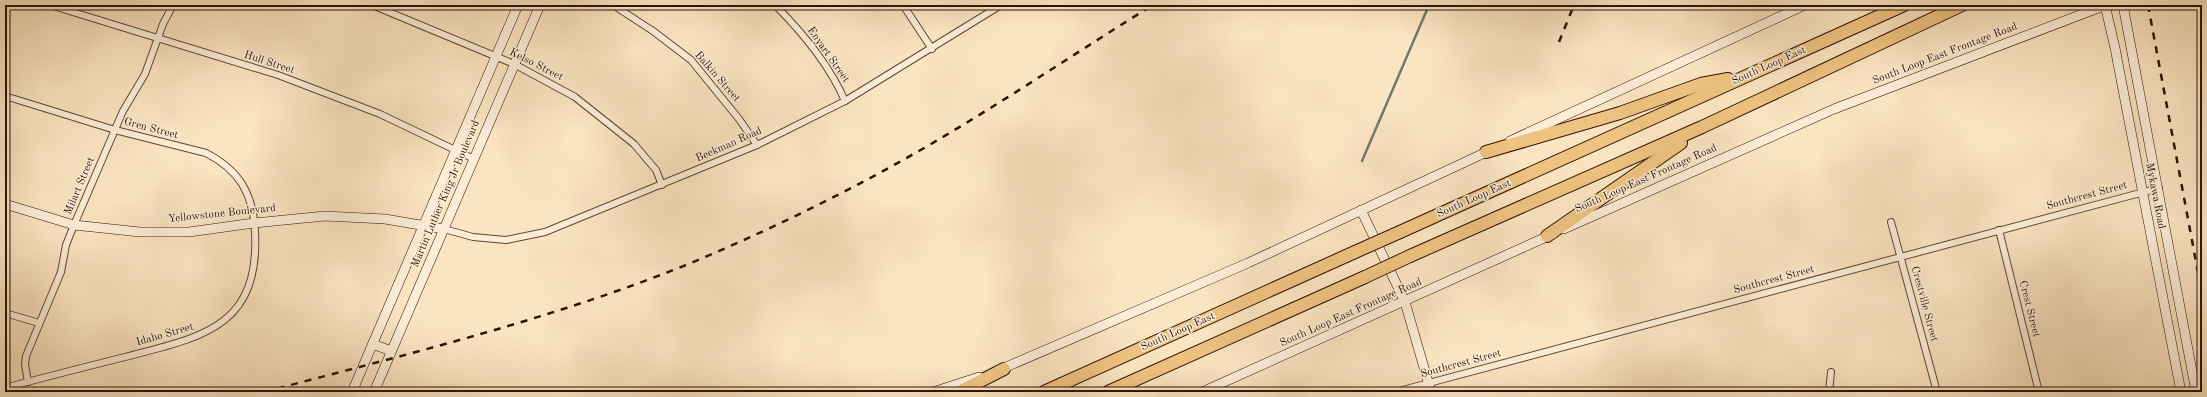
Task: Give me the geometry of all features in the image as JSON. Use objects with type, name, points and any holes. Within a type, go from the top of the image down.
[{"type":"highway","name":"South Loop East","points":[[1044,392],[1904,5]]},
{"type":"highway","points":[[1108,392],[1702,127],[1962,5]]},
{"type":"highway","points":[[1486,152],[1620,113],[1702,84],[1745,76]]},
{"type":"highway","points":[[1547,236],[1702,127]]},
{"type":"highway","points":[[959,392],[1004,369]]},
{"type":"main road","name":"Martin Luther King Jr Boulevard","points":[[352,392],[457,151],[495,56],[518,5]]},
{"type":"main road","name":"Martin Luther King Jr Boulevard","points":[[374,392],[540,5]]},
{"type":"main road","points":[[933,392],[1004,369],[1248,263],[1805,5]]},
{"type":"main road","name":"Mykawa Road","points":[[2105,5],[2115,48],[2141,192],[2181,392]]},
{"type":"main road","name":"South Loop East Frontage Road","points":[[1202,392],[1405,302],[1547,236],[1834,109],[2105,5]]},
{"type":"main road","name":"Mykawa Road","points":[[2123,5],[2159,188],[2196,392]]},
{"type":"main road","name":"Yellowstone Boulevard","points":[[5,204],[74,225],[140,232],[166,233],[209,230],[254,223],[325,216],[385,219],[444,229]]},
{"type":"main road","points":[[1362,210],[1405,302],[1430,388]]},
{"type":"main road","points":[[2171,340],[2185,337]]},
{"type":"main road","points":[[373,344],[391,351]]},
{"type":"street","name":"Hull Street","points":[[50,5],[286,78],[380,114],[474,159]]},
{"type":"street","name":"Milart Street","points":[[28,382],[25,365],[26,356],[61,272],[66,245],[115,130],[145,74],[173,5]]},
{"type":"street","name":"Kelso Street","points":[[372,5],[514,64],[575,97],[628,139],[656,170],[662,185]]},
{"type":"street","name":"Balkin Street","points":[[613,5],[653,31],[691,60],[739,119],[757,145]]},
{"type":"street","name":"Enyart Street","points":[[775,5],[791,21],[837,82],[845,101]]},
{"type":"street","points":[[903,5],[932,49]]},
{"type":"street","name":"Beekman Road","points":[[444,229],[473,237],[506,240],[545,232],[662,185],[757,145],[845,101],[932,49],[1001,5]]},
{"type":"street","name":"Gren Street","points":[[5,96],[115,130],[206,153],[230,168],[238,177],[250,203],[254,223]]},
{"type":"street","name":"Southcrest Street","points":[[1394,392],[1430,388],[1901,256],[2159,188]]},
{"type":"street","name":"Crestville Street","points":[[1891,222],[1937,392]]},
{"type":"street","name":"Idaho Street","points":[[5,388],[184,342],[214,328],[228,317],[239,304],[251,278],[255,264],[254,223]]},
{"type":"street","name":"Crest Street","points":[[1999,230],[2039,392]]},
{"type":"street","points":[[5,313],[39,323]]},
{"type":"street","points":[[1830,392],[1831,372]]},
{"type":"waterway","points":[[1362,161],[1429,5]]},
{"type":"railway","points":[[264,392],[426,349],[533,318],[639,283],[717,252],[819,204],[927,146],[992,107],[1153,5]]},
{"type":"railway","points":[[1559,42],[1574,5]]},
{"type":"railway","points":[[2148,5],[2202,294]]}]
